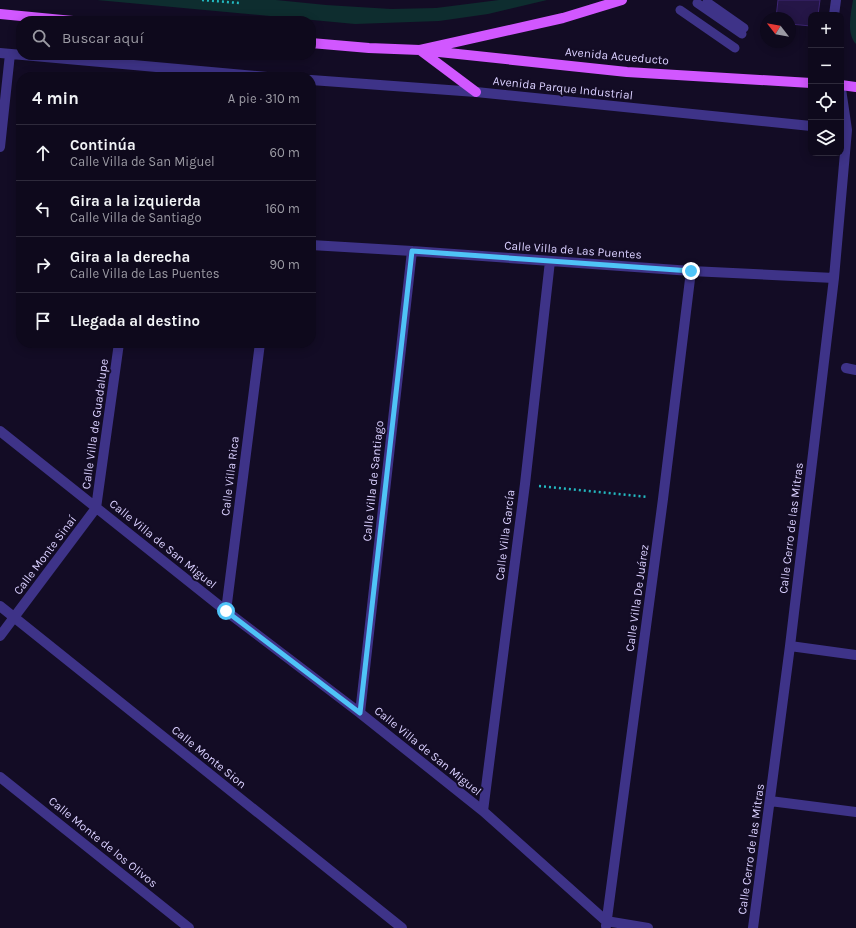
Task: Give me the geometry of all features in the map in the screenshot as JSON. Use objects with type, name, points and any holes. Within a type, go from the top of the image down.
[{"type":"main road","points":[[316,43],[369,48],[420,50],[563,18],[622,0]]},
{"type":"main road","points":[[0,14],[21,16]]},
{"type":"main road","points":[[420,50],[476,92]]},
{"type":"main road","name":"Avenida Acueducto","points":[[420,50],[627,72],[808,83]]},
{"type":"main road","points":[[844,85],[856,87]]},
{"type":"street","points":[[834,12],[836,0]]},
{"type":"street","points":[[0,147],[5,54],[16,55]]},
{"type":"street","points":[[54,60],[152,72]]},
{"type":"street","name":"Avenida Parque Industrial","points":[[316,80],[476,92],[808,126]]},
{"type":"street","name":"Calle Cerro de las Mitras","points":[[753,928],[790,646],[834,278],[848,130],[844,107]]},
{"type":"street","name":"Calle Villa de Las Puentes","points":[[316,245],[691,271],[834,278]]},
{"type":"street","name":"Calle Villa de Santiago","points":[[360,713],[412,251]]},
{"type":"street","name":"Calle Villa García","points":[[483,811],[525,484],[550,261]]},
{"type":"street","name":"Calle Villa De Juárez","points":[[606,925],[663,499],[691,271]]},
{"type":"street","name":"Calle Villa de Guadalupe","points":[[96,508],[118,348]]},
{"type":"street","name":"Calle Villa Rica","points":[[226,611],[259,348]]},
{"type":"street","name":"Calle Villa de San Miguel","points":[[0,431],[226,611],[360,713],[483,811],[606,925]]},
{"type":"street","name":"Calle Monte Sinaí","points":[[0,636],[96,508]]},
{"type":"street","name":"Calle Monte Sion","points":[[0,606],[402,928]]},
{"type":"street","points":[[790,646],[856,655]]},
{"type":"street","name":"Calle Monte de los Olivos","points":[[0,777],[189,928]]},
{"type":"street","points":[[770,801],[856,812]]},
{"type":"street","points":[[606,925],[648,928]]},
{"type":"lane","points":[[700,1],[743,31]]},
{"type":"lane","points":[[683,9],[736,45]]},
{"type":"path","points":[[202,0],[239,3]]},
{"type":"path","points":[[525,484],[663,499]]},
{"type":"green space","points":[[97,0],[276,0],[391,9],[436,8],[499,0],[547,0],[488,14],[439,21],[355,24],[316,20],[316,16],[269,16]]},
{"type":"green space","points":[[853,0],[856,0],[856,44],[850,29],[850,17]]},
{"type":"building","points":[[778,0],[820,0],[818,12],[808,12],[808,26],[796,25],[796,12],[777,12]]},
{"type":"route","points":[[226,611],[360,713],[412,251],[691,271]]}]
